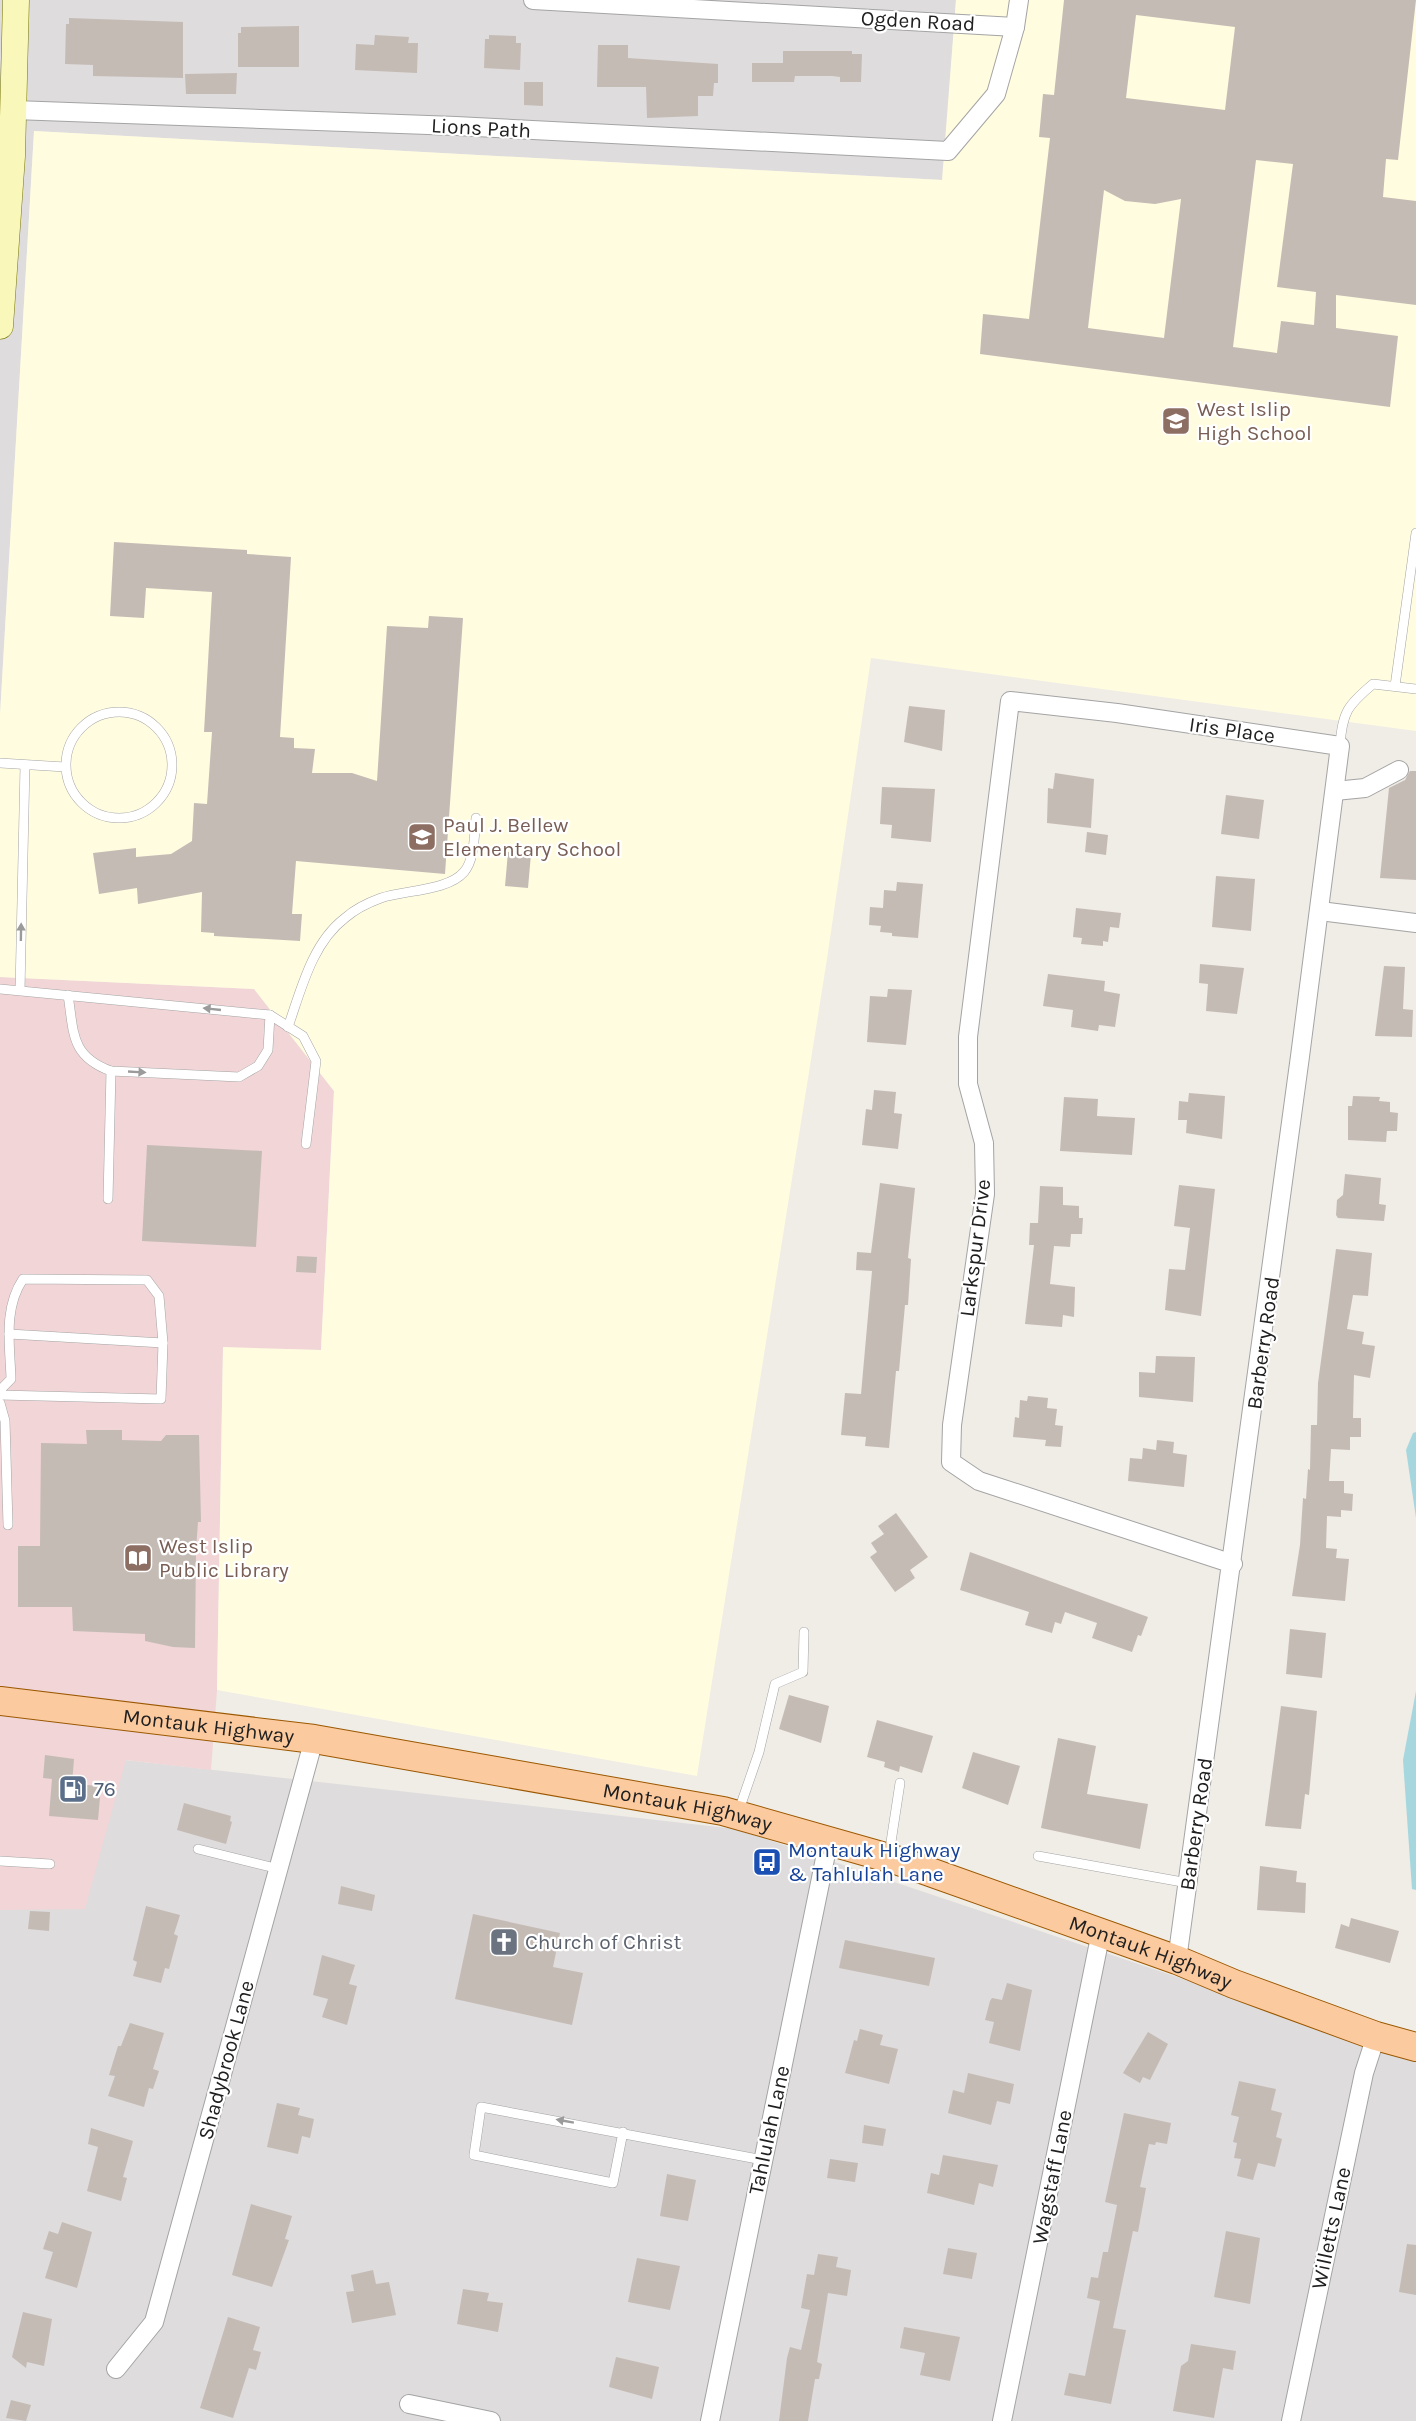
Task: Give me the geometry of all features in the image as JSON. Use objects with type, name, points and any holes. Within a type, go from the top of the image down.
[{"type":"main road","points":[[0,326],[4,220],[14,110],[16,0]]},
{"type":"main road","name":"Montauk Highway","points":[[0,1701],[315,1739],[737,1815],[829,1839],[889,1858],[1101,1932],[1376,2036],[1416,2047]]},
{"type":"street","name":"Ogden Road","points":[[533,0],[1015,27]]},
{"type":"street","points":[[1015,27],[1019,0]]},
{"type":"street","name":"Lions Path","points":[[14,110],[456,126],[948,151],[996,94],[1015,27]]},
{"type":"street","name":"Iris Place","points":[[1010,701],[1128,715],[1340,746]]},
{"type":"street","name":"Larkspur Drive","points":[[1010,701],[968,1037],[968,1084],[984,1143],[985,1194],[951,1425],[951,1462],[979,1480],[1233,1564]]},
{"type":"street","points":[[1340,746],[1335,791],[1365,788],[1399,770]]},
{"type":"street","name":"Barberry Road","points":[[1177,1960],[1233,1564],[1335,791]]},
{"type":"street","points":[[1320,911],[1416,923]]},
{"type":"street","name":"Shadybrook Lane","points":[[116,2369],[154,2322],[315,1739]]},
{"type":"street","name":"Tahlulah Lane","points":[[710,2421],[829,1839]]},
{"type":"street","name":"Wagstaff Lane","points":[[1002,2421],[1101,1932]]},
{"type":"street","name":"Willetts Lane","points":[[1291,2421],[1364,2073],[1376,2036]]},
{"type":"street","points":[[409,2404],[491,2421]]},
{"type":"lane","points":[[1395,686],[1416,533]]},
{"type":"lane","points":[[1340,746],[1341,726],[1348,705],[1373,684],[1416,689]]},
{"type":"lane","points":[[116,712],[142,717],[157,728],[167,743],[172,761],[170,778],[164,793],[153,806],[138,814],[122,818],[105,816],[90,809],[77,798],[69,784],[65,767],[68,749],[76,733],[90,720],[116,712]]},
{"type":"lane","points":[[0,764],[65,767]]},
{"type":"lane","points":[[20,990],[25,765]]},
{"type":"lane","points":[[288,1027],[307,974],[329,933],[346,917],[381,898],[450,882],[464,872],[472,857],[476,819]]},
{"type":"lane","points":[[0,989],[270,1014],[303,1036],[316,1061],[306,1144]]},
{"type":"lane","points":[[68,995],[77,1048],[97,1066],[111,1071],[239,1077],[258,1066],[268,1050],[270,1014]]},
{"type":"lane","points":[[108,1200],[111,1071]]},
{"type":"lane","points":[[0,1390],[11,1379],[9,1316],[14,1293],[23,1279],[147,1280],[159,1296],[163,1343],[161,1399],[0,1395]]},
{"type":"lane","points":[[9,1334],[163,1343]]},
{"type":"lane","points":[[0,1403],[5,1421],[8,1525]]},
{"type":"lane","points":[[737,1815],[759,1752],[775,1684],[803,1672],[804,1632]]},
{"type":"lane","points":[[889,1858],[900,1783]]},
{"type":"lane","points":[[198,1849],[279,1869]]},
{"type":"lane","points":[[1038,1856],[1188,1883]]},
{"type":"lane","points":[[0,1861],[50,1864]]},
{"type":"lane","points":[[623,2132],[613,2183],[474,2155],[481,2107],[623,2132],[763,2160]]},
{"type":"shaded area","points":[[0,0],[956,0],[943,180],[34,131],[0,715]]},
{"type":"shaded area","name":"Paul J. Bellew Elementary School","points":[[956,0],[1416,0],[1416,731],[871,658],[827,959],[697,1776],[217,1690],[223,1347],[321,1350],[334,1091],[254,989],[0,977],[0,715],[34,131],[942,180]]},
{"type":"shaded area","points":[[0,977],[254,989],[334,1091],[321,1350],[223,1348],[217,1690],[211,1770],[126,1760],[85,1909],[0,1910]]},
{"type":"shaded area","points":[[0,1746],[736,1829],[1416,2057],[1416,2421],[0,2421]]},
{"type":"water","points":[[1416,1432],[1416,1518],[1406,1450],[1413,1433]]},
{"type":"water","points":[[1416,1691],[1416,1890],[1412,1889],[1403,1760]]},
{"type":"building","points":[[1064,0],[1416,0],[1398,160],[1386,159],[1383,197],[1416,201],[1416,305],[1336,295],[1336,328],[1398,336],[1390,407],[980,354],[983,314],[1029,319],[1050,138],[1039,137],[1043,94],[1054,95]],"holes":[[[1136,15],[1235,27],[1225,110],[1126,98]],[[1256,160],[1293,164],[1277,287],[1316,292],[1314,325],[1281,321],[1277,353],[1233,347]],[[1104,190],[1125,201],[1155,204],[1181,199],[1164,338],[1088,328]]]},
{"type":"building","points":[[69,18],[183,22],[183,78],[93,76],[93,65],[65,64],[66,24],[69,24]]},
{"type":"building","points":[[299,26],[299,67],[238,67],[238,33],[241,33],[241,27]]},
{"type":"building","points":[[375,35],[409,37],[408,43],[418,43],[417,73],[355,70],[356,44],[374,45]]},
{"type":"building","points":[[489,35],[516,36],[516,43],[521,43],[520,70],[484,68],[485,39],[489,39]]},
{"type":"building","points":[[598,45],[628,45],[628,58],[718,64],[718,83],[714,83],[713,96],[698,96],[698,116],[647,118],[646,87],[597,87]]},
{"type":"building","points":[[783,51],[852,51],[852,54],[862,54],[861,82],[840,82],[840,77],[832,76],[795,76],[794,82],[752,82],[752,63],[783,63]]},
{"type":"building","points":[[237,73],[236,94],[186,94],[185,74]]},
{"type":"building","points":[[524,82],[543,82],[543,106],[524,105]]},
{"type":"building","points":[[114,542],[247,550],[247,554],[291,557],[280,737],[294,738],[294,748],[315,749],[312,773],[352,773],[377,781],[387,626],[428,628],[429,616],[463,618],[445,874],[296,861],[292,914],[302,914],[300,941],[214,936],[214,933],[201,932],[202,892],[138,904],[137,888],[99,894],[93,853],[136,848],[136,857],[171,854],[192,841],[194,803],[207,804],[212,732],[204,732],[212,592],[146,588],[144,618],[110,616]]},
{"type":"building","points":[[909,706],[945,710],[942,751],[904,742]]},
{"type":"building","points":[[1410,771],[1416,771],[1416,880],[1380,878],[1389,788],[1405,780]]},
{"type":"building","points":[[1055,773],[1094,779],[1091,828],[1047,823],[1048,788],[1053,789]]},
{"type":"building","points":[[882,787],[935,789],[931,842],[891,838],[892,825],[880,824]]},
{"type":"building","points":[[1226,795],[1264,800],[1259,839],[1221,834]]},
{"type":"building","points":[[1087,832],[1108,835],[1106,855],[1085,852]]},
{"type":"building","points":[[508,852],[531,854],[528,888],[505,886]]},
{"type":"building","points":[[1216,876],[1255,879],[1251,931],[1212,927]]},
{"type":"building","points":[[897,882],[923,884],[918,938],[892,936],[892,933],[880,932],[881,926],[869,925],[870,907],[883,908],[884,890],[896,891]]},
{"type":"building","points":[[1076,908],[1121,913],[1119,928],[1110,927],[1108,942],[1103,941],[1103,946],[1081,944],[1082,938],[1073,937]]},
{"type":"building","points":[[1200,964],[1244,968],[1237,1014],[1206,1011],[1208,984],[1199,983]]},
{"type":"building","points":[[1384,966],[1405,967],[1403,1009],[1413,1010],[1412,1037],[1375,1036]]},
{"type":"building","points":[[1048,974],[1105,981],[1104,991],[1120,994],[1115,1027],[1099,1025],[1098,1031],[1071,1027],[1073,1010],[1043,1006]]},
{"type":"building","points":[[888,989],[912,990],[906,1045],[867,1042],[870,996],[887,997]]},
{"type":"building","points":[[874,1090],[896,1092],[894,1113],[902,1114],[898,1149],[862,1145],[866,1109],[872,1110]]},
{"type":"building","points":[[1189,1093],[1225,1096],[1222,1139],[1186,1133],[1187,1120],[1178,1120],[1179,1101],[1188,1102]]},
{"type":"building","points":[[1353,1096],[1380,1097],[1379,1101],[1390,1102],[1390,1112],[1398,1113],[1397,1131],[1387,1131],[1386,1142],[1348,1140],[1348,1106],[1352,1106]]},
{"type":"building","points":[[1064,1097],[1098,1099],[1097,1116],[1135,1118],[1132,1155],[1060,1151]]},
{"type":"building","points":[[147,1145],[262,1151],[256,1247],[142,1241]]},
{"type":"building","points":[[1345,1174],[1381,1178],[1379,1204],[1386,1205],[1384,1221],[1338,1218],[1336,1215],[1337,1200],[1343,1195]]},
{"type":"building","points":[[880,1183],[915,1188],[908,1258],[911,1259],[908,1305],[905,1305],[899,1371],[896,1371],[889,1448],[865,1446],[866,1437],[841,1435],[845,1393],[861,1394],[872,1271],[856,1270],[857,1252],[871,1253]]},
{"type":"building","points":[[1179,1185],[1215,1189],[1201,1316],[1165,1310],[1169,1269],[1185,1270],[1190,1228],[1174,1226]]},
{"type":"building","points":[[1040,1186],[1063,1187],[1063,1205],[1079,1206],[1079,1218],[1083,1218],[1082,1234],[1071,1234],[1070,1247],[1054,1246],[1050,1284],[1075,1287],[1074,1317],[1063,1315],[1062,1327],[1025,1324],[1034,1245],[1029,1245],[1030,1223],[1038,1223]]},
{"type":"building","points":[[1336,1249],[1372,1253],[1368,1296],[1353,1295],[1347,1329],[1364,1332],[1362,1344],[1375,1346],[1370,1378],[1354,1375],[1353,1418],[1361,1418],[1361,1437],[1350,1437],[1350,1450],[1331,1449],[1329,1481],[1344,1481],[1344,1493],[1353,1494],[1352,1511],[1341,1510],[1341,1517],[1327,1516],[1326,1548],[1337,1549],[1336,1558],[1349,1559],[1345,1601],[1292,1596],[1300,1545],[1303,1498],[1306,1499],[1308,1469],[1310,1470],[1311,1425],[1317,1425],[1318,1383]]},
{"type":"building","points":[[297,1256],[317,1257],[316,1273],[296,1272]]},
{"type":"building","points":[[1156,1356],[1195,1357],[1193,1402],[1139,1397],[1139,1372],[1155,1373]]},
{"type":"building","points":[[1028,1396],[1048,1398],[1047,1408],[1057,1409],[1055,1425],[1063,1426],[1061,1447],[1045,1446],[1046,1440],[1013,1437],[1015,1417],[1019,1418],[1020,1400],[1027,1401]]},
{"type":"building","points":[[86,1430],[122,1430],[122,1440],[161,1441],[166,1435],[199,1435],[201,1522],[198,1522],[196,1550],[195,1648],[173,1647],[145,1641],[145,1634],[73,1631],[72,1607],[18,1607],[18,1546],[40,1546],[41,1443],[87,1444]]},
{"type":"building","points":[[1157,1440],[1174,1442],[1173,1453],[1187,1455],[1184,1487],[1128,1481],[1130,1458],[1142,1459],[1143,1448],[1156,1450]]},
{"type":"building","points":[[896,1513],[928,1557],[910,1570],[915,1578],[895,1592],[870,1557],[877,1552],[871,1543],[884,1534],[878,1526]]},
{"type":"building","points":[[970,1552],[1148,1617],[1141,1636],[1138,1635],[1132,1652],[1092,1638],[1097,1623],[1065,1612],[1061,1624],[1055,1622],[1052,1633],[1025,1625],[1029,1612],[960,1590]]},
{"type":"building","points":[[1290,1629],[1326,1633],[1322,1678],[1286,1674]]},
{"type":"building","points":[[789,1695],[829,1706],[821,1743],[779,1729]]},
{"type":"building","points":[[1281,1706],[1317,1711],[1309,1795],[1305,1794],[1301,1829],[1265,1826]]},
{"type":"building","points":[[877,1720],[933,1736],[922,1773],[900,1766],[899,1772],[884,1767],[885,1762],[867,1757]]},
{"type":"building","points":[[1058,1738],[1096,1746],[1087,1794],[1148,1804],[1140,1849],[1041,1828]]},
{"type":"building","points":[[973,1752],[1020,1766],[1008,1805],[962,1788]]},
{"type":"building","points":[[45,1755],[74,1759],[72,1784],[101,1786],[98,1820],[49,1816],[52,1779],[43,1778]]},
{"type":"building","points":[[184,1803],[231,1816],[230,1821],[232,1822],[226,1844],[177,1830]]},
{"type":"building","points":[[1260,1866],[1297,1871],[1296,1882],[1306,1883],[1305,1913],[1257,1910]]},
{"type":"building","points":[[341,1886],[375,1895],[372,1911],[338,1904]]},
{"type":"building","points":[[146,1906],[180,1915],[174,1934],[178,1936],[169,1969],[165,1968],[161,1983],[133,1976],[137,1962],[133,1960]]},
{"type":"building","points":[[30,1911],[50,1912],[49,1931],[28,1929]]},
{"type":"building","points":[[473,1914],[560,1933],[553,1967],[583,1973],[572,2025],[455,1999]]},
{"type":"building","points":[[1351,1918],[1399,1931],[1390,1963],[1335,1948],[1341,1924],[1349,1927]]},
{"type":"building","points":[[845,1940],[935,1958],[929,1986],[839,1968]]},
{"type":"building","points":[[322,1955],[355,1965],[349,1984],[357,1986],[347,2025],[322,2017],[328,1999],[313,1995]]},
{"type":"building","points":[[1007,1983],[1032,1990],[1020,2051],[989,2043],[994,2022],[985,2020],[990,2001],[992,1998],[1002,2000]]},
{"type":"building","points":[[130,2023],[164,2033],[153,2069],[159,2071],[153,2089],[149,2088],[144,2107],[108,2096],[115,2076],[109,2075],[118,2046],[121,2046]]},
{"type":"building","points":[[860,2029],[883,2035],[880,2045],[898,2049],[889,2084],[845,2073],[854,2040],[857,2041]]},
{"type":"building","points":[[1148,2032],[1168,2044],[1150,2080],[1143,2077],[1140,2083],[1123,2073]]},
{"type":"building","points":[[968,2073],[1014,2084],[1010,2104],[997,2101],[991,2125],[948,2113],[953,2090],[964,2093]]},
{"type":"building","points":[[1239,2081],[1276,2089],[1271,2110],[1282,2113],[1276,2137],[1282,2139],[1275,2167],[1258,2163],[1253,2180],[1237,2176],[1241,2159],[1234,2158],[1237,2143],[1233,2142],[1239,2117],[1231,2115]]},
{"type":"building","points":[[277,2103],[300,2108],[298,2115],[314,2119],[310,2138],[302,2136],[298,2154],[267,2147]]},
{"type":"building","points":[[1124,2113],[1171,2123],[1167,2144],[1156,2142],[1155,2145],[1149,2144],[1140,2187],[1146,2188],[1138,2232],[1133,2231],[1113,2328],[1126,2330],[1111,2404],[1064,2395],[1069,2373],[1085,2376],[1100,2301],[1087,2298],[1091,2277],[1098,2278],[1103,2252],[1108,2252],[1117,2205],[1105,2202]]},
{"type":"building","points":[[864,2125],[886,2129],[883,2146],[862,2143]]},
{"type":"building","points":[[91,2128],[133,2141],[123,2177],[127,2178],[121,2201],[87,2191],[98,2147],[88,2144]]},
{"type":"building","points":[[943,2155],[998,2165],[993,2187],[979,2183],[974,2205],[927,2193],[931,2173],[939,2175]]},
{"type":"building","points":[[830,2159],[858,2163],[855,2182],[827,2178]]},
{"type":"building","points":[[667,2174],[696,2180],[688,2221],[660,2216]]},
{"type":"building","points":[[251,2204],[292,2216],[285,2239],[289,2240],[272,2287],[232,2275]]},
{"type":"building","points":[[62,2222],[92,2232],[77,2288],[45,2278],[53,2252],[43,2249],[49,2231],[58,2234]]},
{"type":"building","points":[[1226,2231],[1260,2238],[1250,2304],[1214,2297]]},
{"type":"building","points":[[1407,2244],[1416,2245],[1416,2295],[1399,2292]]},
{"type":"building","points":[[948,2248],[977,2253],[972,2279],[943,2274]]},
{"type":"building","points":[[818,2254],[838,2257],[836,2267],[851,2270],[847,2296],[828,2293],[817,2362],[822,2364],[819,2379],[815,2379],[808,2421],[779,2421],[787,2358],[790,2347],[801,2350],[810,2310],[801,2308],[807,2274],[814,2275]]},
{"type":"building","points":[[637,2258],[680,2266],[670,2310],[628,2302]]},
{"type":"building","points":[[373,2270],[376,2284],[389,2282],[396,2315],[352,2323],[346,2292],[354,2291],[351,2275]]},
{"type":"building","points":[[463,2289],[489,2293],[487,2301],[503,2303],[498,2332],[457,2324]]},
{"type":"building","points":[[23,2312],[52,2319],[44,2366],[27,2362],[26,2368],[12,2357]]},
{"type":"building","points":[[228,2317],[260,2327],[253,2350],[261,2352],[256,2370],[249,2368],[233,2418],[200,2408]]},
{"type":"building","points":[[904,2327],[960,2337],[950,2381],[920,2375],[925,2353],[900,2348]]},
{"type":"building","points":[[1191,2344],[1236,2351],[1233,2370],[1223,2368],[1214,2418],[1173,2411],[1181,2366],[1188,2361]]},
{"type":"building","points":[[616,2357],[659,2367],[652,2399],[609,2387]]},
{"type":"building","points":[[11,2400],[31,2405],[26,2421],[6,2418]]},
{"type":"place","name":"West Islip High School","points":[[1176,421]]},
{"type":"place","name":"Paul J. Bellew Elementary School","points":[[422,837]]},
{"type":"place","name":"West Islip Public Library","points":[[138,1558]]},
{"type":"place","name":"76","points":[[73,1789]]},
{"type":"place","name":"Montauk Highway & Tahlulah Lane","points":[[767,1862]]},
{"type":"place","name":"Church of Christ","points":[[504,1942]]}]
